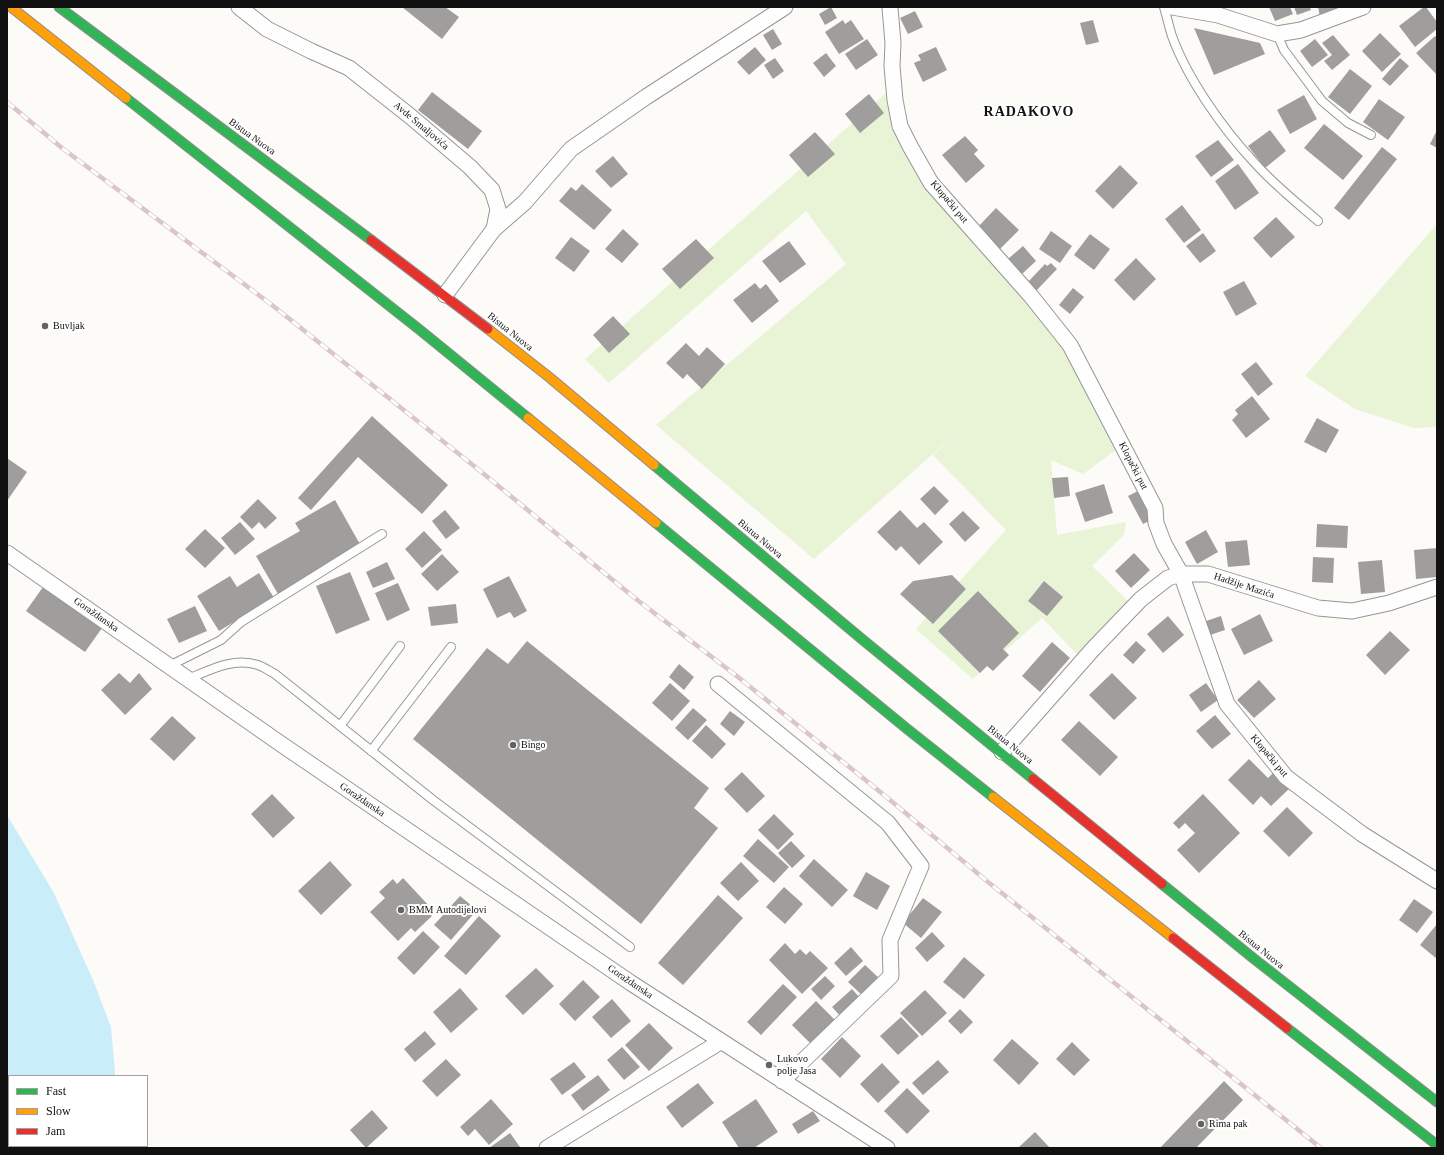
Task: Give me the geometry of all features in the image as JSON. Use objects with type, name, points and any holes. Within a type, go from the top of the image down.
[{"type":"main road","points":[[11,7],[420,330],[912,733],[1437,1145]]},
{"type":"main road","name":"Bistua Nuova","points":[[59,7],[446,295],[549,377],[863,640],[1247,953],[1437,1102]]},
{"type":"street","name":"Avde Smaljovića","points":[[239,7],[267,29],[348,68],[410,116],[470,167],[492,190],[498,209],[494,229],[446,295]]},
{"type":"street","points":[[494,229],[525,202],[571,149],[646,97],[785,7]]},
{"type":"street","name":"Klopački put","points":[[890,7],[893,43],[892,66],[895,100],[900,126],[931,183],[1031,296],[1070,345],[1155,508],[1156,523],[1164,544],[1181,574],[1227,704],[1286,777],[1362,834],[1437,881]]},
{"type":"street","points":[[1172,7],[1218,15],[1277,34],[1301,30],[1363,7]]},
{"type":"street","name":"Goraždanska","points":[[7,553],[281,744],[631,983],[720,1042],[887,1148]]},
{"type":"street","name":"Hadžije Mazića","points":[[1002,752],[1093,649],[1141,599],[1168,578],[1181,574],[1208,574],[1318,608],[1352,611],[1389,603],[1437,588]]},
{"type":"street","points":[[718,684],[888,823],[921,866],[890,940],[891,976],[782,1081]]},
{"type":"street","points":[[547,1148],[720,1042]]},
{"type":"lane","points":[[1164,7],[1172,37],[1188,70],[1226,128],[1253,162],[1318,221]]},
{"type":"lane","points":[[1277,34],[1284,50],[1322,101],[1348,123],[1370,135]]},
{"type":"lane","points":[[170,666],[221,640],[240,622],[382,534]]},
{"type":"lane","points":[[340,726],[400,646]]},
{"type":"lane","points":[[371,751],[451,647]]},
{"type":"lane","points":[[188,679],[233,662],[259,665],[275,674],[440,805],[630,947]]},
{"type":"green space","points":[[885,94],[895,127],[929,185],[1059,342],[1068,335],[1123,445],[1083,474],[1051,460],[1057,535],[1126,522],[1124,535],[1092,566],[1129,602],[1081,658],[1042,618],[973,679],[916,629],[1006,530],[933,455],[968,423],[814,559],[656,425],[846,264],[806,211],[609,383],[585,359]]},
{"type":"green space","points":[[1437,224],[1437,427],[1414,428],[1355,409],[1305,376]]},
{"type":"water","points":[[7,815],[54,893],[93,980],[111,1027],[115,1075],[8,1075],[8,1147],[106,1148],[7,1148]]},
{"type":"building","points":[[402,7],[445,7],[459,17],[442,39]]},
{"type":"building","points":[[831,7],[837,18],[825,25],[819,14]]},
{"type":"building","points":[[1269,7],[1290,7],[1293,14],[1275,21]]},
{"type":"building","points":[[1294,7],[1310,7],[1311,10],[1297,15]]},
{"type":"building","points":[[1318,7],[1342,7],[1320,17]]},
{"type":"building","points":[[1426,7],[1437,22],[1437,29],[1415,47],[1399,26]]},
{"type":"building","points":[[915,11],[923,27],[908,34],[900,18]]},
{"type":"building","points":[[843,20],[845,24],[851,20],[864,39],[839,54],[825,32]]},
{"type":"building","points":[[1093,20],[1099,42],[1086,45],[1080,23]]},
{"type":"building","points":[[1194,28],[1260,43],[1265,54],[1214,75]]},
{"type":"building","points":[[773,29],[782,44],[772,50],[763,35]]},
{"type":"building","points":[[1380,33],[1401,54],[1382,72],[1362,51]]},
{"type":"building","points":[[1333,35],[1350,55],[1332,70],[1324,61],[1332,55],[1322,43]]},
{"type":"building","points":[[1435,36],[1437,38],[1436,74],[1416,53]]},
{"type":"building","points":[[867,39],[878,55],[856,70],[845,54]]},
{"type":"building","points":[[1315,39],[1328,55],[1312,67],[1300,51]]},
{"type":"building","points":[[755,47],[766,60],[749,75],[737,62]]},
{"type":"building","points":[[936,47],[947,70],[923,82],[914,63],[921,60],[918,55]]},
{"type":"building","points":[[826,53],[836,66],[824,77],[813,63]]},
{"type":"building","points":[[775,58],[784,71],[773,79],[764,65]]},
{"type":"building","points":[[1400,58],[1409,66],[1390,86],[1382,79]]},
{"type":"building","points":[[1350,69],[1372,86],[1350,114],[1328,97]]},
{"type":"building","points":[[432,92],[482,131],[468,149],[418,110]]},
{"type":"building","points":[[869,94],[884,113],[860,133],[845,114]]},
{"type":"building","points":[[1304,95],[1317,119],[1290,134],[1277,110]]},
{"type":"building","points":[[1379,99],[1405,117],[1388,140],[1363,122]]},
{"type":"building","points":[[1324,124],[1363,156],[1343,180],[1304,148]]},
{"type":"building","points":[[1270,130],[1286,151],[1265,168],[1248,146]]},
{"type":"building","points":[[1437,130],[1437,148],[1430,144]]},
{"type":"building","points":[[815,132],[835,154],[808,177],[789,155]]},
{"type":"building","points":[[965,136],[978,150],[974,154],[985,166],[966,183],[942,155]]},
{"type":"building","points":[[1218,140],[1234,160],[1211,177],[1195,156]]},
{"type":"building","points":[[1382,147],[1397,159],[1349,220],[1334,208]]},
{"type":"building","points":[[613,156],[628,174],[611,188],[595,171]]},
{"type":"building","points":[[1238,164],[1259,193],[1235,210],[1215,181]]},
{"type":"building","points":[[1120,165],[1138,183],[1113,209],[1095,191]]},
{"type":"building","points":[[582,184],[612,210],[594,230],[559,201],[571,187],[576,191]]},
{"type":"building","points":[[1182,205],[1201,230],[1184,243],[1165,219]]},
{"type":"building","points":[[996,208],[1019,230],[1000,249],[978,227]]},
{"type":"building","points":[[1276,217],[1295,237],[1271,258],[1253,238]]},
{"type":"building","points":[[623,229],[639,244],[622,263],[605,249]]},
{"type":"building","points":[[1051,231],[1072,246],[1060,263],[1039,249]]},
{"type":"building","points":[[1203,233],[1216,251],[1200,263],[1186,246]]},
{"type":"building","points":[[1090,234],[1110,249],[1094,270],[1074,255]]},
{"type":"building","points":[[571,237],[590,251],[574,272],[555,258]]},
{"type":"building","points":[[696,239],[714,258],[680,289],[662,269]]},
{"type":"building","points":[[789,241],[806,264],[780,283],[762,261]]},
{"type":"building","points":[[1023,246],[1036,261],[1022,274],[1008,259]]},
{"type":"building","points":[[1136,258],[1156,279],[1134,301],[1114,280]]},
{"type":"building","points":[[1051,263],[1057,269],[1036,291],[1027,283],[1045,264],[1047,266]]},
{"type":"building","points":[[1244,281],[1257,304],[1236,316],[1223,292]]},
{"type":"building","points":[[755,283],[760,289],[766,284],[779,301],[752,323],[733,300]]},
{"type":"building","points":[[1073,288],[1084,297],[1070,314],[1059,305]]},
{"type":"building","points":[[613,316],[630,334],[609,353],[593,335]]},
{"type":"building","points":[[686,343],[699,356],[707,347],[725,364],[702,389],[687,374],[683,379],[666,363]]},
{"type":"building","points":[[1256,362],[1273,384],[1258,396],[1241,374]]},
{"type":"building","points":[[1252,396],[1270,419],[1246,438],[1232,420],[1238,414],[1235,410]]},
{"type":"building","points":[[372,416],[448,485],[422,514],[358,457],[311,510],[298,498]]},
{"type":"building","points":[[1317,418],[1339,430],[1326,453],[1304,442]]},
{"type":"building","points":[[7,458],[27,472],[7,501]]},
{"type":"building","points":[[1068,477],[1070,496],[1054,498],[1052,478]]},
{"type":"building","points":[[1104,484],[1113,513],[1085,522],[1075,493]]},
{"type":"building","points":[[934,486],[949,501],[935,515],[920,499]]},
{"type":"building","points":[[1140,490],[1155,518],[1143,524],[1128,496]]},
{"type":"building","points":[[258,499],[277,518],[265,529],[259,522],[252,529],[240,517]]},
{"type":"building","points":[[335,500],[361,546],[278,594],[256,556],[300,531],[295,523]]},
{"type":"building","points":[[445,510],[460,528],[446,539],[432,521]]},
{"type":"building","points":[[900,510],[917,528],[924,522],[943,542],[919,565],[901,546],[896,551],[877,532]]},
{"type":"building","points":[[963,511],[980,528],[965,542],[949,524]]},
{"type":"building","points":[[240,522],[255,539],[235,555],[221,538]]},
{"type":"building","points":[[1317,524],[1348,526],[1347,548],[1316,547]]},
{"type":"building","points":[[205,529],[225,548],[205,568],[185,549]]},
{"type":"building","points":[[1206,530],[1218,552],[1197,564],[1185,542]]},
{"type":"building","points":[[424,531],[442,550],[422,568],[405,549]]},
{"type":"building","points":[[1247,540],[1250,565],[1228,567],[1225,542]]},
{"type":"building","points":[[1437,548],[1437,577],[1416,579],[1414,550]]},
{"type":"building","points":[[1134,553],[1150,570],[1131,588],[1115,571]]},
{"type":"building","points":[[442,554],[459,572],[437,591],[421,574]]},
{"type":"building","points":[[1313,557],[1334,558],[1333,583],[1312,582]]},
{"type":"building","points":[[1382,560],[1385,592],[1361,594],[1358,562]]},
{"type":"building","points":[[387,562],[395,579],[373,588],[366,572]]},
{"type":"building","points":[[350,572],[370,620],[336,634],[316,586]]},
{"type":"building","points":[[259,573],[274,598],[219,631],[197,596],[230,576],[237,587]]},
{"type":"building","points":[[952,575],[966,589],[933,624],[900,594],[913,581]]},
{"type":"building","points":[[509,576],[527,611],[514,618],[510,612],[497,618],[483,589]]},
{"type":"building","points":[[1044,581],[1063,597],[1047,616],[1028,601]]},
{"type":"building","points":[[398,583],[410,610],[387,621],[375,593]]},
{"type":"building","points":[[43,587],[102,628],[85,652],[26,611]]},
{"type":"building","points":[[978,591],[1019,633],[1003,649],[1009,655],[993,671],[987,666],[980,673],[938,631]]},
{"type":"building","points":[[456,604],[458,623],[431,626],[428,607]]},
{"type":"building","points":[[195,606],[207,631],[179,643],[167,619]]},
{"type":"building","points":[[1260,614],[1273,641],[1244,655],[1231,629]]},
{"type":"building","points":[[1168,616],[1184,635],[1163,653],[1147,634]]},
{"type":"building","points":[[1221,616],[1225,630],[1210,635],[1206,621]]},
{"type":"building","points":[[1390,631],[1410,650],[1385,675],[1366,655]]},
{"type":"building","points":[[527,641],[709,788],[694,808],[718,828],[641,924],[413,739],[487,648],[508,664]]},
{"type":"building","points":[[1136,641],[1146,650],[1133,664],[1123,655]]},
{"type":"building","points":[[1052,642],[1070,658],[1040,692],[1022,676]]},
{"type":"building","points":[[679,664],[694,677],[684,690],[669,677]]},
{"type":"building","points":[[119,673],[130,683],[139,673],[152,689],[125,715],[101,690]]},
{"type":"building","points":[[1112,673],[1137,698],[1114,720],[1089,695]]},
{"type":"building","points":[[1259,680],[1276,699],[1254,718],[1237,700]]},
{"type":"building","points":[[670,683],[690,701],[672,721],[652,703]]},
{"type":"building","points":[[1206,683],[1218,700],[1201,712],[1189,695]]},
{"type":"building","points":[[693,708],[707,720],[688,740],[675,728]]},
{"type":"building","points":[[730,711],[745,722],[734,736],[720,724]]},
{"type":"building","points":[[1215,715],[1231,734],[1212,749],[1196,731]]},
{"type":"building","points":[[172,716],[196,738],[174,761],[150,739]]},
{"type":"building","points":[[1079,721],[1118,757],[1100,776],[1061,740]]},
{"type":"building","points":[[706,725],[726,744],[712,759],[692,741]]},
{"type":"building","points":[[1249,759],[1268,778],[1274,772],[1290,788],[1271,806],[1261,796],[1253,805],[1228,780]]},
{"type":"building","points":[[742,772],[765,796],[747,813],[724,789]]},
{"type":"building","points":[[272,794],[295,818],[273,838],[251,814]]},
{"type":"building","points":[[1203,794],[1240,833],[1199,873],[1177,850],[1195,833],[1185,823],[1179,829],[1173,823]]},
{"type":"building","points":[[1287,807],[1313,833],[1289,857],[1263,831]]},
{"type":"building","points":[[774,814],[794,834],[778,850],[758,830]]},
{"type":"building","points":[[758,839],[789,867],[774,883],[743,856]]},
{"type":"building","points":[[791,841],[805,856],[792,868],[778,853]]},
{"type":"building","points":[[814,859],[848,890],[832,907],[799,876]]},
{"type":"building","points":[[330,861],[352,885],[321,915],[298,891]]},
{"type":"building","points":[[741,862],[759,881],[738,901],[720,883]]},
{"type":"building","points":[[866,872],[890,886],[877,910],[853,896]]},
{"type":"building","name":"BMM Autodijelovi","points":[[403,878],[431,908],[427,912],[432,916],[415,932],[411,928],[398,941],[370,912],[385,898],[379,892],[393,879],[397,884]]},
{"type":"building","points":[[784,887],[803,904],[785,924],[766,907]]},
{"type":"building","points":[[718,895],[743,918],[683,985],[658,963]]},
{"type":"building","points":[[460,896],[477,910],[451,940],[434,925]]},
{"type":"building","points":[[923,898],[942,912],[921,938],[903,923]]},
{"type":"building","points":[[1414,899],[1433,912],[1417,933],[1399,920]]},
{"type":"building","points":[[479,916],[501,936],[466,975],[444,956]]},
{"type":"building","points":[[1437,924],[1437,959],[1420,945]]},
{"type":"building","points":[[423,931],[440,947],[414,975],[397,958]]},
{"type":"building","points":[[932,932],[945,946],[927,962],[915,948]]},
{"type":"building","points":[[785,943],[795,954],[800,949],[806,955],[810,951],[828,968],[802,994],[769,960]]},
{"type":"building","points":[[851,947],[863,961],[846,976],[834,963]]},
{"type":"building","points":[[964,957],[985,975],[964,999],[943,982]]},
{"type":"building","points":[[865,965],[880,979],[863,996],[848,982]]},
{"type":"building","points":[[536,968],[554,986],[523,1015],[505,996]]},
{"type":"building","points":[[825,976],[835,986],[821,1000],[811,989]]},
{"type":"building","points":[[583,980],[600,997],[575,1021],[559,1004]]},
{"type":"building","points":[[783,984],[797,997],[761,1035],[747,1022]]},
{"type":"building","points":[[460,988],[478,1009],[451,1033],[433,1012]]},
{"type":"building","points":[[852,989],[861,999],[841,1017],[832,1007]]},
{"type":"building","points":[[925,990],[947,1013],[922,1036],[900,1013]]},
{"type":"building","points":[[612,999],[631,1021],[611,1038],[592,1017]]},
{"type":"building","points":[[816,1001],[835,1020],[811,1044],[792,1025]]},
{"type":"building","points":[[960,1009],[973,1022],[961,1034],[948,1021]]},
{"type":"building","points":[[901,1017],[919,1036],[898,1055],[880,1036]]},
{"type":"building","points":[[649,1023],[673,1048],[649,1071],[625,1045]]},
{"type":"building","points":[[425,1031],[436,1044],[415,1062],[404,1049]]},
{"type":"building","points":[[842,1037],[861,1056],[840,1078],[821,1059]]},
{"type":"building","points":[[1012,1039],[1039,1063],[1019,1085],[993,1060]]},
{"type":"building","points":[[1072,1042],[1090,1060],[1074,1076],[1056,1059]]},
{"type":"building","points":[[622,1047],[640,1067],[624,1080],[607,1060]]},
{"type":"building","points":[[446,1059],[461,1075],[437,1097],[422,1081]]},
{"type":"building","points":[[938,1060],[949,1072],[923,1095],[912,1083]]},
{"type":"building","points":[[574,1062],[586,1077],[562,1095],[550,1079]]},
{"type":"building","points":[[882,1063],[900,1082],[878,1103],[860,1084]]},
{"type":"building","points":[[598,1075],[610,1090],[583,1111],[571,1095]]},
{"type":"building","name":"Rima pak","points":[[1224,1081],[1243,1100],[1196,1148],[1160,1148]]},
{"type":"building","points":[[698,1083],[714,1103],[682,1128],[666,1107]]},
{"type":"building","points":[[907,1088],[930,1111],[907,1134],[884,1111]]},
{"type":"building","points":[[491,1099],[513,1124],[489,1145],[475,1129],[468,1136],[460,1127]]},
{"type":"building","points":[[756,1099],[778,1132],[754,1148],[739,1148],[722,1122]]},
{"type":"building","points":[[372,1110],[388,1128],[366,1148],[350,1130]]},
{"type":"building","points":[[813,1111],[820,1121],[798,1134],[792,1124]]},
{"type":"building","points":[[1035,1132],[1050,1148],[1018,1148]]},
{"type":"building","points":[[510,1133],[520,1147],[489,1148]]},
{"type":"railway","points":[[7,102],[62,148],[272,305],[479,470],[636,599],[738,677],[884,795],[988,882],[1321,1148]]},
{"type":"traffic: fast","points":[[59,7],[371,240]]},
{"type":"traffic: fast","points":[[126,98],[420,330],[528,418]]},
{"type":"traffic: fast","points":[[654,465],[863,640],[1033,779]]},
{"type":"traffic: fast","points":[[656,523],[906,728],[993,797]]},
{"type":"traffic: fast","points":[[1162,884],[1253,958],[1437,1102]]},
{"type":"traffic: fast","points":[[1287,1028],[1437,1145]]},
{"type":"traffic: slow","points":[[11,7],[126,98]]},
{"type":"traffic: slow","points":[[488,329],[549,377],[654,465]]},
{"type":"traffic: slow","points":[[528,418],[656,523]]},
{"type":"traffic: slow","points":[[993,797],[1173,938]]},
{"type":"traffic: jam","points":[[371,240],[488,329]]},
{"type":"traffic: jam","points":[[1033,779],[1162,884]]},
{"type":"traffic: jam","points":[[1173,938],[1287,1028]]},
{"type":"place","name":"Buvljak","points":[[45,326]]},
{"type":"place","name":"Bingo","points":[[513,745]]},
{"type":"place","name":"BMM Autodijelovi","points":[[401,910]]},
{"type":"place","name":"Lukovo polje Jasa","points":[[769,1065]]},
{"type":"place","name":"Rima pak","points":[[1201,1124]]},
{"type":"district","name":"RADAKOVO","points":[[1029,112]]}]
